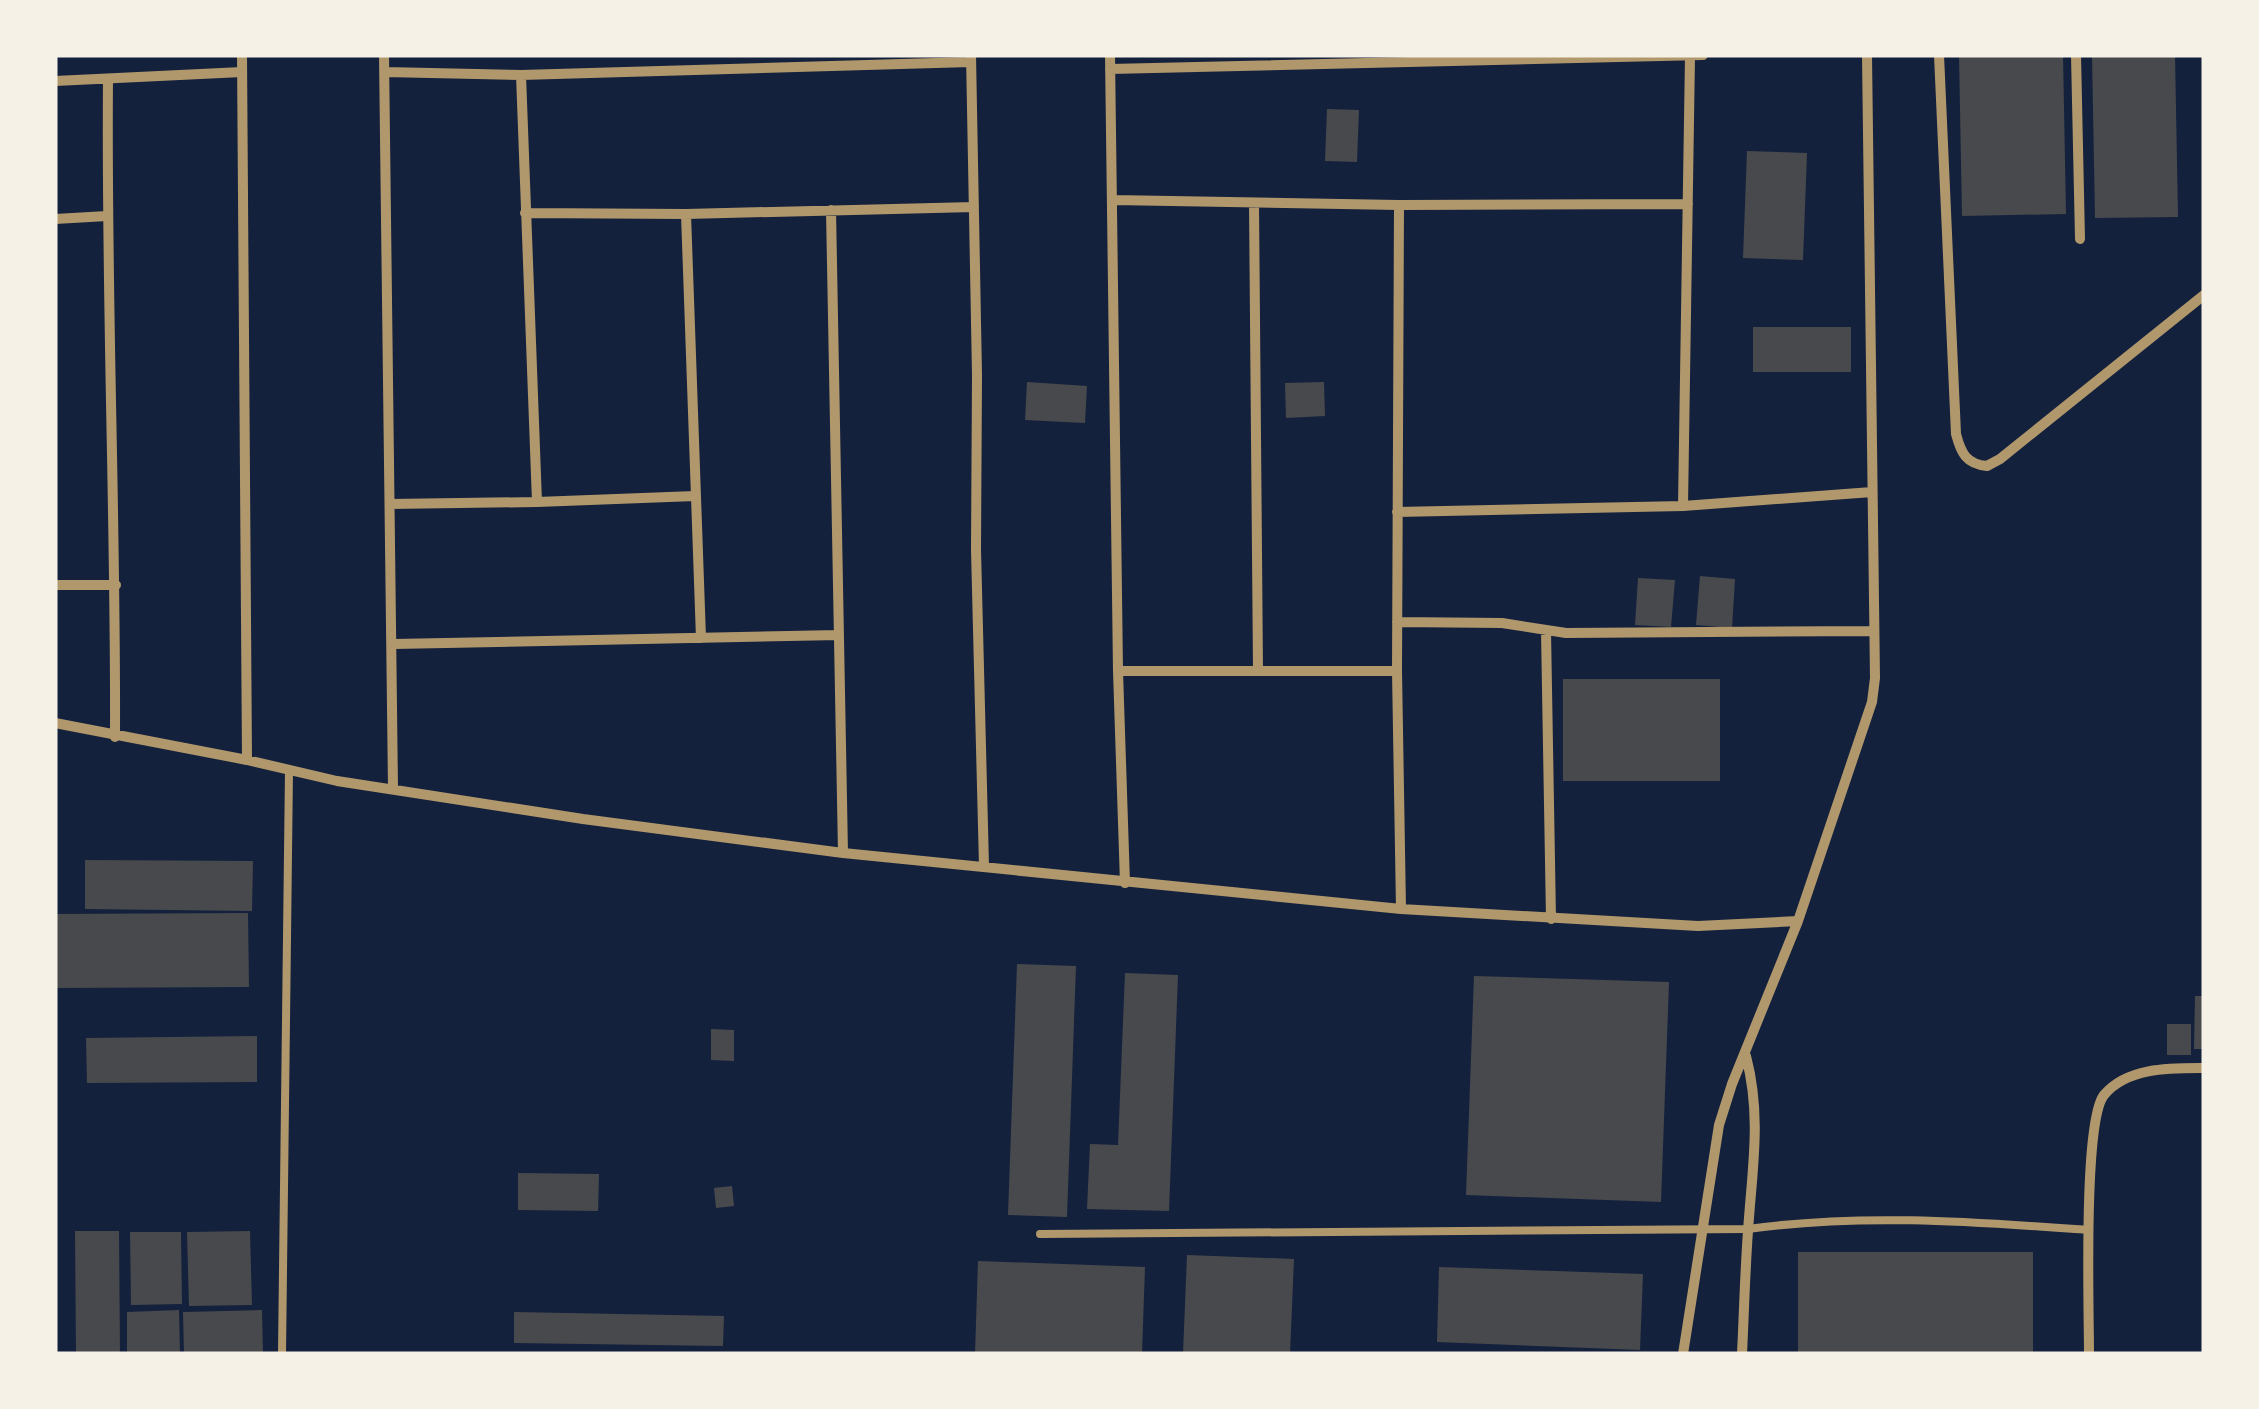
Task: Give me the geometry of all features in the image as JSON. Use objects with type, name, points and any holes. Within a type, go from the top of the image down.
[{"type":"street","points":[[242,55],[247,760]]},
{"type":"street","points":[[384,55],[393,789]]},
{"type":"street","points":[[1110,55],[1118,671],[1125,883]]},
{"type":"street","points":[[1110,69],[1702,55]]},
{"type":"street","points":[[1683,1354],[1719,1124],[1798,921],[1872,702],[1867,55]]},
{"type":"street","points":[[1939,55],[1956,434],[1967,460],[1986,466],[2000,460],[2204,294]]},
{"type":"street","points":[[2076,55],[2080,240]]},
{"type":"street","points":[[1683,506],[1690,56]]},
{"type":"street","points":[[385,72],[521,76],[971,58],[984,866]]},
{"type":"street","points":[[55,81],[242,72]]},
{"type":"street","points":[[521,76],[537,502]]},
{"type":"street","points":[[108,80],[115,737]]},
{"type":"street","points":[[1114,200],[1398,205],[1688,204]]},
{"type":"street","points":[[1254,203],[1258,670]]},
{"type":"street","points":[[1398,205],[1401,910]]},
{"type":"street","points":[[526,212],[686,214],[974,207]]},
{"type":"street","points":[[831,210],[842,854]]},
{"type":"street","points":[[686,214],[701,638]]},
{"type":"street","points":[[55,219],[107,216]]},
{"type":"street","points":[[1398,512],[1683,506],[1872,492]]},
{"type":"street","points":[[390,504],[695,496]]},
{"type":"street","points":[[55,585],[116,585]]},
{"type":"street","points":[[1398,622],[1502,624],[1546,632],[1873,632]]},
{"type":"street","points":[[1546,632],[1551,920]]},
{"type":"street","points":[[394,644],[839,634]]},
{"type":"street","points":[[1118,671],[1398,672]]},
{"type":"street","points":[[55,724],[393,789],[842,854],[1401,910],[1698,926],[1798,921]]},
{"type":"street","points":[[1742,1354],[1756,1128],[1755,1088],[1746,1055]]},
{"type":"street","points":[[2089,1354],[2089,1230],[2095,1116],[2102,1097],[2136,1075],[2204,1068]]},
{"type":"lane","points":[[282,1354],[289,770]]},
{"type":"lane","points":[[1040,1234],[1748,1229],[1808,1220],[1878,1219],[2089,1230]]},
{"type":"building","points":[[1959,55],[2063,55],[2066,214],[1962,216]]},
{"type":"building","points":[[2092,55],[2175,55],[2178,217],[2095,218]]},
{"type":"building","points":[[1327,109],[1359,110],[1357,162],[1325,161]]},
{"type":"building","points":[[1747,151],[1807,153],[1803,260],[1743,258]]},
{"type":"building","points":[[1753,327],[1851,327],[1851,372],[1753,372]]},
{"type":"building","points":[[1027,382],[1087,386],[1085,423],[1025,420]]},
{"type":"building","points":[[1324,382],[1325,416],[1286,418],[1285,383]]},
{"type":"building","points":[[1700,576],[1735,579],[1732,628],[1696,625]]},
{"type":"building","points":[[1638,578],[1675,580],[1671,627],[1635,625]]},
{"type":"building","points":[[1563,679],[1720,679],[1720,781],[1563,781]]},
{"type":"building","points":[[85,860],[253,861],[252,911],[85,909]]},
{"type":"building","points":[[248,913],[249,987],[55,988],[55,914]]},
{"type":"building","points":[[1017,964],[1076,966],[1067,1217],[1008,1215]]},
{"type":"building","points":[[1125,973],[1178,975],[1169,1211],[1087,1209],[1090,1144],[1118,1145]]},
{"type":"building","points":[[1474,976],[1669,982],[1661,1202],[1466,1195]]},
{"type":"building","points":[[2195,996],[2204,996],[2204,1049],[2194,1049]]},
{"type":"building","points":[[2167,1024],[2191,1024],[2191,1055],[2167,1055]]},
{"type":"building","points":[[711,1029],[734,1030],[734,1061],[711,1060]]},
{"type":"building","points":[[257,1036],[257,1082],[87,1083],[86,1038]]},
{"type":"building","points":[[518,1173],[599,1174],[598,1211],[518,1210]]},
{"type":"building","points":[[732,1186],[734,1206],[716,1208],[714,1188]]},
{"type":"building","points":[[75,1231],[119,1231],[120,1354],[76,1354]]},
{"type":"building","points":[[250,1231],[252,1305],[189,1306],[187,1232]]},
{"type":"building","points":[[130,1232],[181,1232],[182,1304],[131,1305]]},
{"type":"building","points":[[1798,1252],[2033,1252],[2033,1354],[1798,1354]]},
{"type":"building","points":[[1187,1255],[1294,1259],[1290,1354],[1183,1354]]},
{"type":"building","points":[[978,1261],[1145,1267],[1142,1354],[975,1354]]},
{"type":"building","points":[[1439,1267],[1643,1274],[1640,1350],[1437,1342]]},
{"type":"building","points":[[179,1310],[180,1354],[127,1354],[127,1312]]},
{"type":"building","points":[[262,1310],[263,1354],[184,1354],[183,1312]]},
{"type":"building","points":[[514,1312],[724,1316],[723,1346],[514,1343]]}]
